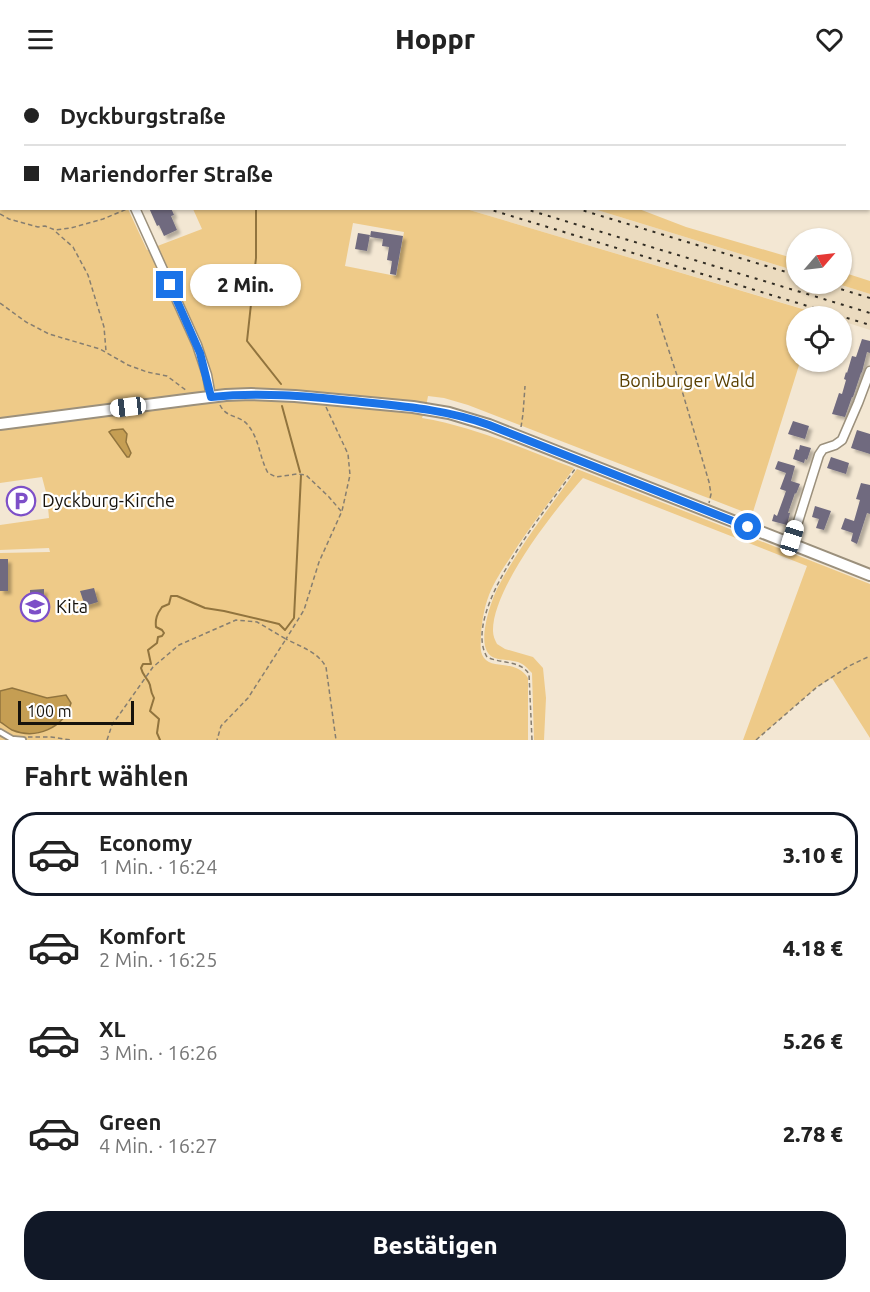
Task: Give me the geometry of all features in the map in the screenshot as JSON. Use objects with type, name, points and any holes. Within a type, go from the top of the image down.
[{"type":"street","points":[[136,210],[197,345],[215,399]]},
{"type":"street","points":[[790,544],[819,455],[823,449],[835,446],[842,440],[870,371]]},
{"type":"street","points":[[0,424],[251,394],[413,407],[459,415],[518,436],[870,576]]},
{"type":"lane","points":[[0,732],[12,739],[25,739]]},
{"type":"path","points":[[55,230],[103,219],[124,210]]},
{"type":"path","points":[[0,214],[9,219],[55,230],[73,247],[88,275],[104,327],[106,352]]},
{"type":"path","points":[[0,303],[26,322],[49,334],[97,347],[122,362],[166,376],[187,392]]},
{"type":"path","points":[[657,314],[709,482],[711,494],[709,504]]},
{"type":"path","points":[[520,430],[525,386]]},
{"type":"path","points":[[215,399],[225,413],[243,420],[254,434],[268,473],[276,477],[306,475],[342,511]]},
{"type":"path","points":[[217,740],[221,726],[249,698],[304,610],[319,562],[342,511],[350,475],[350,464],[345,446],[324,404]]},
{"type":"path","points":[[532,740],[530,674],[521,666],[487,657],[482,641],[484,625],[501,578],[516,552],[578,466]]},
{"type":"path","points":[[107,740],[112,725],[153,667],[179,645],[236,620],[257,622],[314,653],[322,660],[326,668],[336,740]]},
{"type":"path","points":[[756,740],[817,687],[849,666],[870,656]]},
{"type":"path","points":[[25,739],[51,737],[71,740]]},
{"type":"shaded area","points":[[469,210],[597,210],[786,268],[786,294],[852,294],[852,288],[870,294],[870,330],[852,324],[852,306],[793,306]]},
{"type":"shaded area","points":[[123,429],[127,434],[126,442],[131,453],[129,457],[109,432]]},
{"type":"shaded area","points":[[12,688],[47,698],[66,695],[71,703],[62,719],[48,730],[30,734],[21,733],[0,722],[0,691]]},
{"type":"green space","name":"Boniburger Wald","points":[[0,210],[128,210],[147,250],[202,229],[193,210],[469,210],[792,306],[786,306],[786,372],[797,372],[752,515],[468,405],[428,396],[422,418],[480,433],[574,468],[498,576],[489,595],[483,620],[481,653],[484,658],[493,664],[511,666],[523,672],[528,678],[528,740],[0,740],[0,722],[19,732],[39,733],[66,695],[47,698],[12,688],[0,691],[0,553],[50,552],[49,548],[0,550],[0,525],[49,518],[42,477],[0,483]],"holes":[[[353,223],[404,232],[396,276],[345,266]]]},
{"type":"green space","points":[[597,210],[642,210],[686,227],[786,256],[786,268]]},
{"type":"green space","points":[[852,275],[870,281],[870,294],[852,288]]},
{"type":"green space","points":[[577,469],[870,584],[870,738],[832,678],[817,687],[756,740],[743,740],[807,566],[583,478],[527,550],[495,614],[493,633],[497,644],[505,649],[533,657],[543,668],[546,698],[544,740],[534,740],[532,673],[520,663],[495,658],[488,653],[484,635],[485,626],[492,600],[507,571]]},
{"type":"building","points":[[150,210],[172,210],[174,215],[171,216],[177,230],[164,236],[159,225],[157,226]]},
{"type":"building","points":[[371,231],[403,236],[396,275],[390,274],[392,261],[387,260],[389,247],[382,246],[383,239],[370,237]]},
{"type":"building","points":[[358,233],[370,235],[367,251],[355,249]]},
{"type":"building","points":[[862,339],[870,341],[870,353],[867,352],[845,417],[832,414],[839,393],[842,394],[846,372],[852,372],[852,356],[856,357]]},
{"type":"building","points":[[793,421],[809,426],[805,439],[788,434]]},
{"type":"building","points":[[857,430],[870,434],[870,454],[851,448]]},
{"type":"building","points":[[800,445],[811,448],[804,463],[793,459]]},
{"type":"building","points":[[831,457],[849,463],[846,474],[827,468]]},
{"type":"building","points":[[778,461],[795,466],[791,481],[800,484],[788,513],[790,513],[787,525],[772,521],[774,514],[777,516],[786,491],[780,489],[786,473],[775,469]]},
{"type":"building","points":[[861,483],[870,485],[870,514],[867,513],[857,544],[851,541],[853,533],[841,529],[845,518],[854,521],[860,500],[856,499]]},
{"type":"building","points":[[815,506],[831,511],[824,530],[816,528],[819,519],[812,517]]},
{"type":"building","points":[[0,559],[8,559],[8,591],[0,591]]},
{"type":"building","points":[[94,588],[98,602],[85,606],[80,591]]},
{"type":"building","points":[[44,589],[44,596],[30,596],[30,590]]},
{"type":"waterway","points":[[256,210],[256,258],[247,341],[281,384]]},
{"type":"waterway","points":[[282,406],[300,472]]},
{"type":"waterway","points":[[160,740],[157,733],[159,719],[150,711],[154,698],[141,668],[143,664],[151,664],[148,650],[164,633],[156,627],[159,612],[162,607],[169,604],[171,596],[177,596],[205,608],[279,624],[285,630],[294,618],[301,475]]},
{"type":"railway","points":[[492,210],[870,325]]},
{"type":"railway","points":[[529,210],[870,313]]},
{"type":"railway","points":[[582,210],[786,272]]},
{"type":"railway","points":[[852,293],[870,298]]},
{"type":"place","name":"Dyckburg-Kirche","points":[[21,501]]},
{"type":"place","name":"Kita","points":[[35,607]]},
{"type":"route","points":[[170,285],[200,353],[211,397],[276,394],[413,407],[449,413],[489,425],[748,527]]}]
